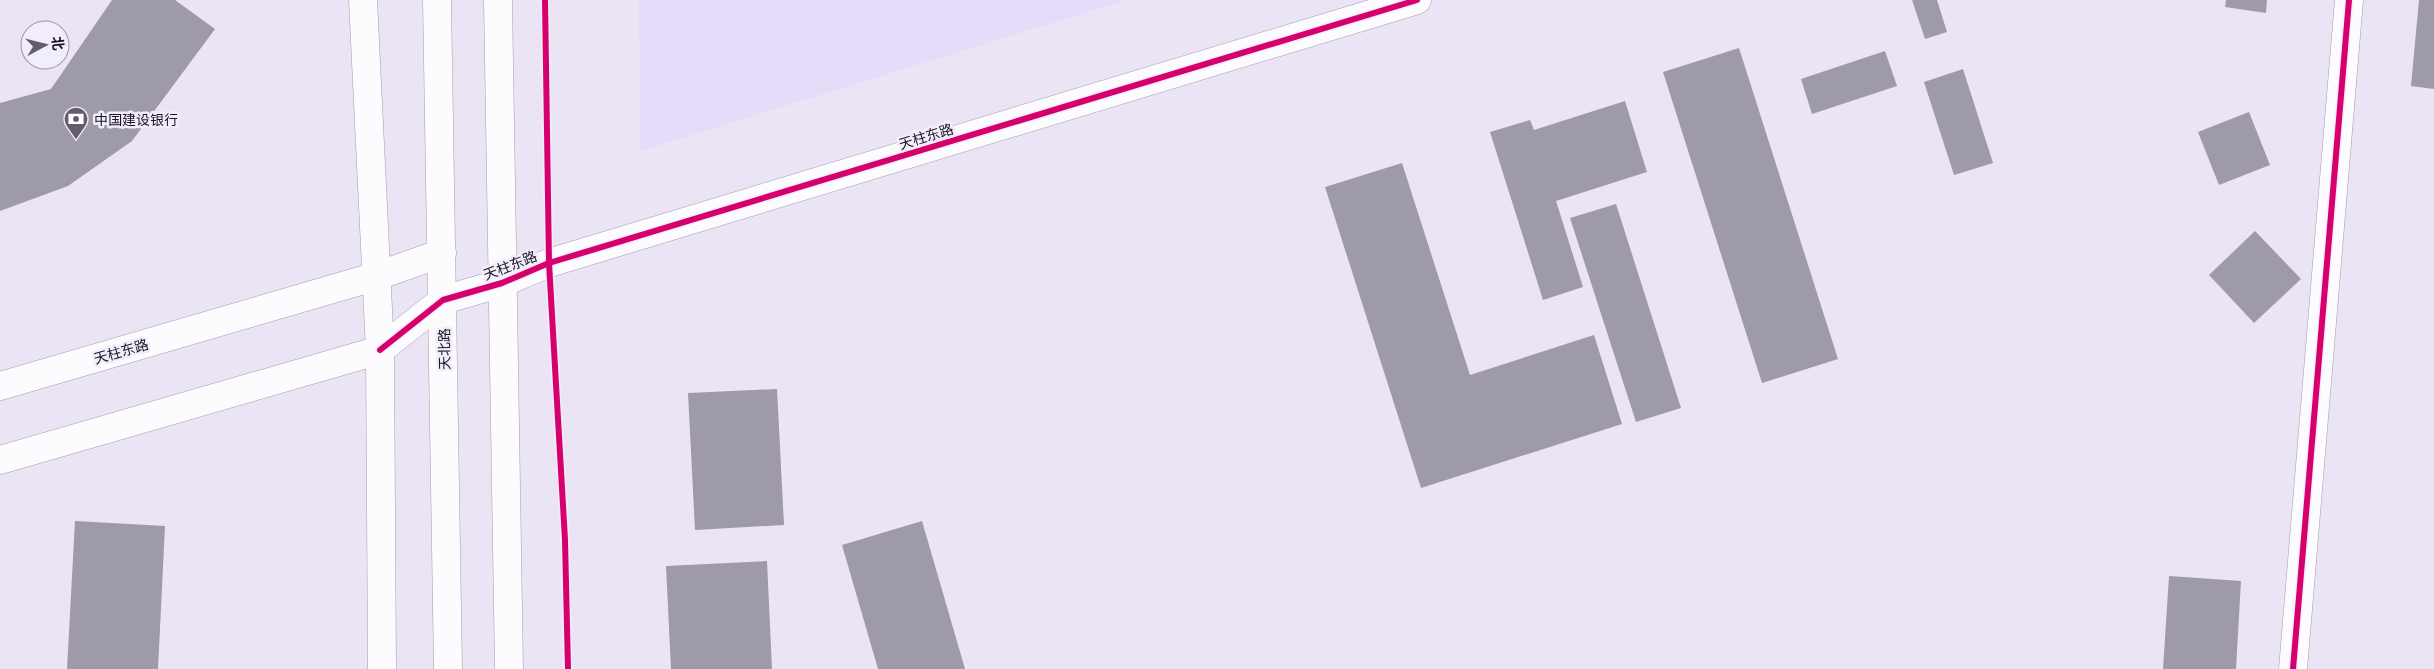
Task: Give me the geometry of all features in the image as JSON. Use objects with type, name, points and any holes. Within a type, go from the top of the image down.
[{"type":"street","points":[[363,0],[380,350],[382,669]]},
{"type":"street","name":"天北路","points":[[437,0],[448,669]]},
{"type":"street","points":[[498,0],[509,669]]},
{"type":"street","name":"天柱东路","points":[[443,300],[502,283],[548,263],[1417,0]]},
{"type":"street","points":[[2292,669],[2349,0]]},
{"type":"street","name":"天柱东路","points":[[0,386],[376,276],[442,253]]},
{"type":"street","points":[[0,460],[380,350],[443,300]]},
{"type":"shaded area","points":[[639,0],[1126,0],[640,151]]},
{"type":"building","points":[[112,0],[175,0],[215,29],[132,141],[68,186],[0,211],[0,103],[51,89],[64,70],[70,70],[70,61]]},
{"type":"building","points":[[1912,0],[1937,0],[1947,32],[1925,39]]},
{"type":"building","points":[[2226,0],[2267,0],[2266,13],[2225,7]]},
{"type":"building","points":[[2419,0],[2434,0],[2434,89],[2411,86]]},
{"type":"building","points":[[1739,48],[1838,359],[1762,383],[1663,72]]},
{"type":"building","points":[[1885,51],[1897,86],[1812,114],[1801,79]]},
{"type":"building","points":[[1963,69],[1993,163],[1954,175],[1924,82]]},
{"type":"building","points":[[1625,101],[1647,172],[1556,201],[1583,287],[1543,300],[1490,132],[1530,120],[1534,130]]},
{"type":"building","points":[[2249,112],[2270,165],[2219,185],[2198,132]]},
{"type":"building","points":[[1402,163],[1470,375],[1594,335],[1622,424],[1421,488],[1325,187]]},
{"type":"building","points":[[1616,204],[1681,408],[1636,422],[1570,218]]},
{"type":"building","points":[[2255,231],[2301,279],[2254,323],[2209,275]]},
{"type":"building","points":[[777,389],[784,525],[695,530],[688,393]]},
{"type":"building","points":[[75,521],[165,526],[158,669],[67,669]]},
{"type":"building","points":[[922,521],[965,669],[878,669],[842,545]]},
{"type":"building","points":[[767,561],[772,669],[671,669],[666,566]]},
{"type":"building","points":[[2169,576],[2241,581],[2236,669],[2163,669]]},
{"type":"cycle path","points":[[545,0],[549,263],[565,540],[568,669]]},
{"type":"cycle path","points":[[380,350],[443,300],[502,283],[549,263],[1417,0]]},
{"type":"cycle path","points":[[2293,669],[2349,0]]},
{"type":"place","name":"中国建设银行","points":[[76,140]]}]
